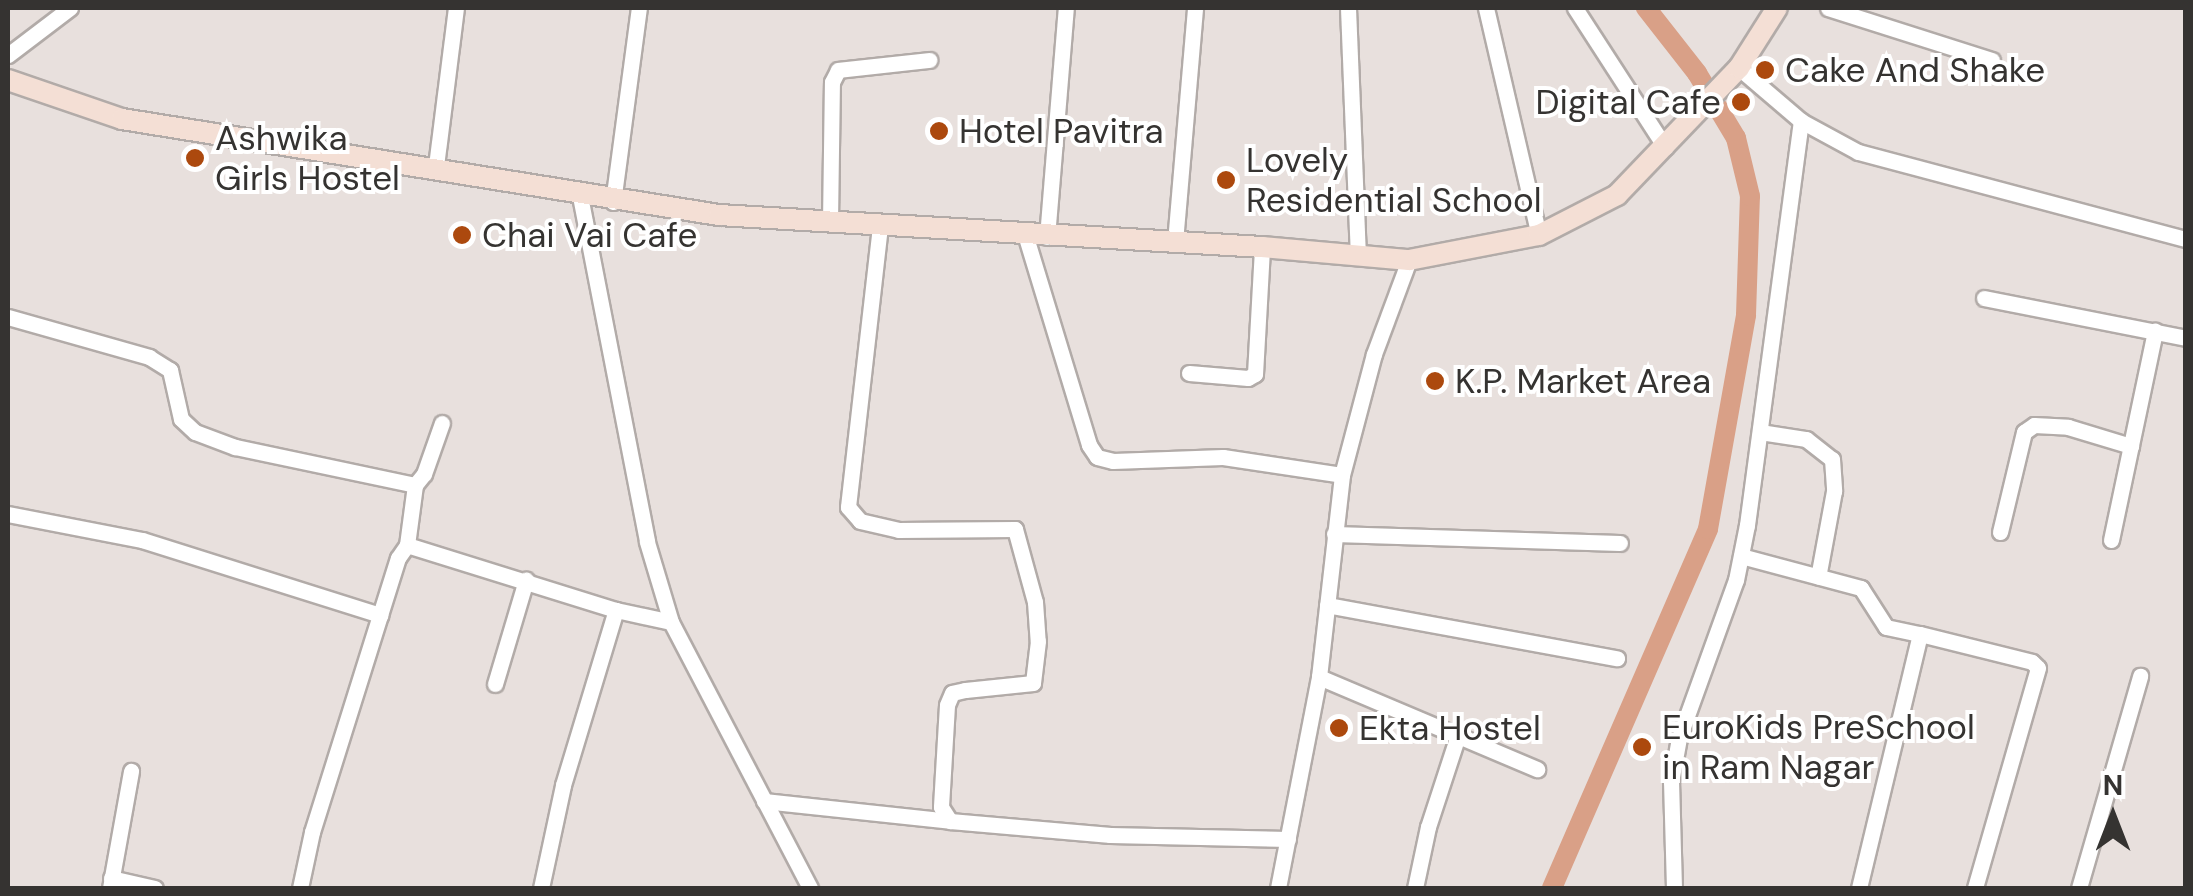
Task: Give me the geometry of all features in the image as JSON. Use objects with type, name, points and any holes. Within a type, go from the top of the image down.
[{"type":"street","points":[[8,54],[70,8]]},
{"type":"street","points":[[436,166],[456,8]]},
{"type":"street","points":[[613,202],[640,8]]},
{"type":"street","points":[[1066,8],[1036,235],[1088,445],[1097,457],[1113,461],[1224,458],[1342,474]]},
{"type":"street","points":[[1175,242],[1195,8]]},
{"type":"street","points":[[1348,8],[1358,256]]},
{"type":"street","points":[[1486,8],[1540,235]]},
{"type":"street","points":[[1575,8],[1666,147]]},
{"type":"street","points":[[8,80],[122,120],[436,166],[613,202],[880,226],[1262,247],[1410,260],[1540,235],[1617,196],[1739,68],[1778,8]]},
{"type":"street","points":[[1828,8],[1992,60]]},
{"type":"street","points":[[830,222],[832,82],[838,70],[929,60]]},
{"type":"street","points":[[1739,68],[1802,121],[1858,152],[2186,239]]},
{"type":"street","points":[[1674,888],[1669,824],[1678,738],[1740,556],[1802,121]]},
{"type":"street","points":[[580,196],[646,542],[670,622],[810,888]]},
{"type":"street","points":[[880,226],[848,507],[860,521],[898,530],[1015,529],[1035,602],[1038,642],[1033,683],[952,693],[947,705],[942,807],[950,821]]},
{"type":"street","points":[[1188,373],[1248,378],[1255,374],[1262,247]]},
{"type":"street","points":[[1278,888],[1319,676],[1342,474],[1374,354],[1410,260]]},
{"type":"street","points":[[1984,298],[2186,338]]},
{"type":"street","points":[[8,317],[149,357],[170,370],[181,419],[195,432],[235,447],[415,484]]},
{"type":"street","points":[[2111,540],[2156,332]]},
{"type":"street","points":[[300,888],[312,832],[398,558],[407,544],[415,484],[424,474],[442,423]]},
{"type":"street","points":[[2000,532],[2024,432],[2034,425],[2068,427],[2131,446]]},
{"type":"street","points":[[1760,432],[1806,440],[1832,459],[1834,491],[1818,577]]},
{"type":"street","points":[[8,514],[142,540],[380,615]]},
{"type":"street","points":[[1334,534],[1620,543]]},
{"type":"street","points":[[407,544],[616,610],[670,622]]},
{"type":"street","points":[[1740,556],[1861,588],[1886,628],[2032,662],[2038,668],[1975,888]]},
{"type":"street","points":[[495,684],[526,580]]},
{"type":"street","points":[[1327,605],[1617,658]]},
{"type":"street","points":[[541,888],[563,785],[616,610]]},
{"type":"street","points":[[1860,888],[1920,634]]},
{"type":"street","points":[[1319,676],[1537,769]]},
{"type":"street","points":[[2078,888],[2140,676]]},
{"type":"street","points":[[1415,888],[1428,827],[1458,735]]},
{"type":"street","points":[[130,770],[110,883],[154,888]]},
{"type":"street","points":[[764,801],[1110,835],[1288,839]]},
{"type":"waterway","points":[[1552,888],[1708,529],[1746,315],[1750,196],[1736,138],[1697,73],[1646,8]]},
{"type":"place","name":"Cake And Shake","points":[[1765,70]]},
{"type":"place","name":"Digital Cafe","points":[[1741,102]]},
{"type":"place","name":"Hotel Pavitra","points":[[939,131]]},
{"type":"place","name":"Ashwika Girls Hostel","points":[[195,158]]},
{"type":"place","name":"Lovely Residential School","points":[[1226,180]]},
{"type":"place","name":"Chai Vai Cafe","points":[[462,235]]},
{"type":"place","name":"K.P. Market Area","points":[[1435,381]]},
{"type":"place","name":"Ekta Hostel","points":[[1339,728]]},
{"type":"place","name":"EuroKids PreSchool in Ram Nagar","points":[[1642,747]]}]
